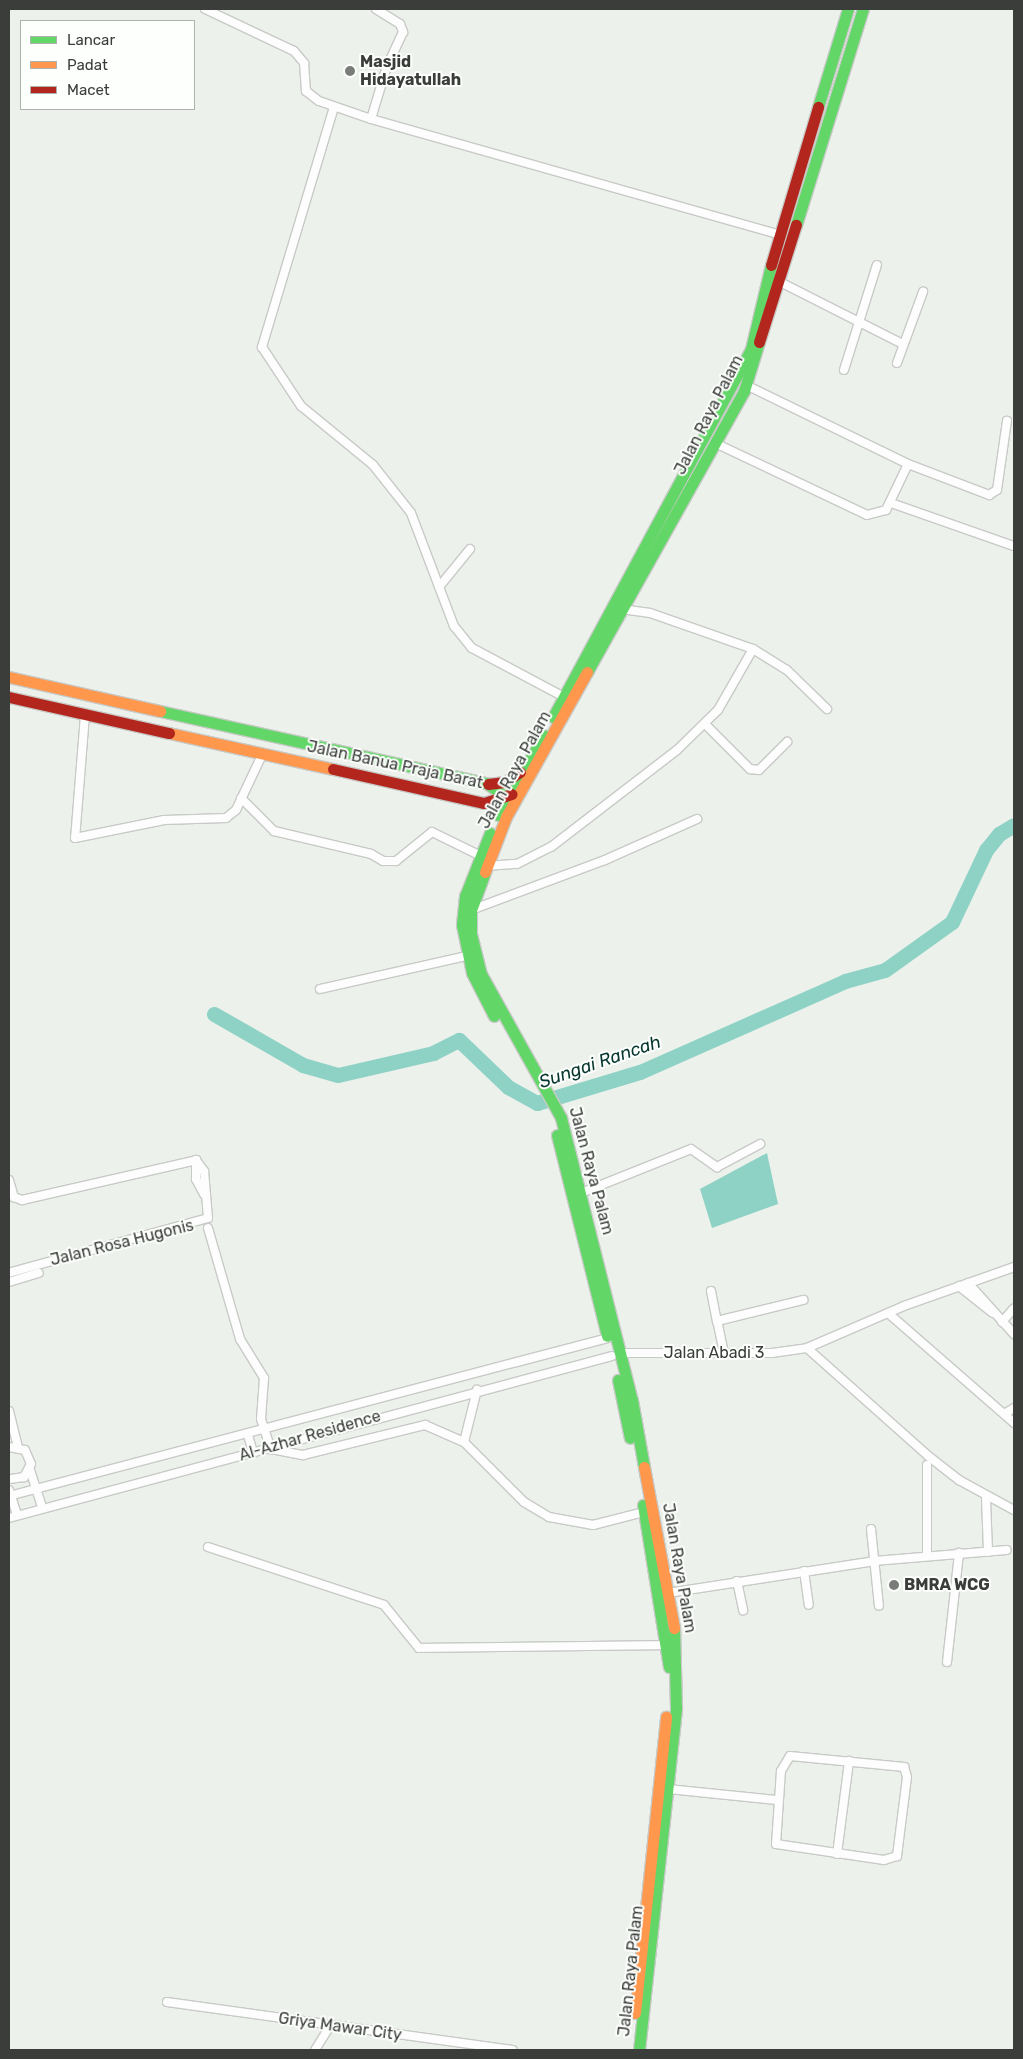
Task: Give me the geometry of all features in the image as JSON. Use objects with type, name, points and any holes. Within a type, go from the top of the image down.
[{"type":"main road","name":"Jalan Raya Palam","points":[[616,1355],[608,1338],[582,1194],[550,1100],[482,995],[466,956],[462,907],[479,855],[500,819],[524,785],[623,609],[751,350],[778,234],[848,9]]},
{"type":"main road","name":"Jalan Raya Palam","points":[[542,1087],[481,974],[471,934],[471,910],[484,866],[506,797],[683,490],[715,443],[746,385],[780,282],[863,9]]},
{"type":"main road","name":"Jalan Banua Praja Barat","points":[[9,677],[488,784],[506,797]]},
{"type":"main road","name":"Jalan Banua Praja Barat","points":[[9,697],[484,803],[506,797]]},
{"type":"main road","points":[[488,784],[505,782],[520,772]]},
{"type":"main road","points":[[506,797],[524,785]]},
{"type":"main road","points":[[484,803],[494,809],[500,819]]},
{"type":"main road","name":"Jalan Raya Palam","points":[[550,1100],[616,1355],[648,1511],[668,1592],[677,1667],[667,1789],[639,2050]]},
{"type":"main road","name":"Jalan Raya Palam","points":[[630,2050],[667,1712],[668,1645],[648,1511]]},
{"type":"street","points":[[205,9],[294,51],[304,62],[306,90],[334,107],[778,234]]},
{"type":"street","points":[[371,119],[387,66],[403,32],[400,24],[376,9]]},
{"type":"street","points":[[334,107],[262,347],[301,406],[373,465],[411,513],[454,626],[472,648],[564,697]]},
{"type":"street","points":[[844,370],[857,322],[877,265]]},
{"type":"street","points":[[780,282],[903,344]]},
{"type":"street","points":[[897,363],[923,292]]},
{"type":"street","points":[[746,385],[908,464],[993,493],[1007,421]]},
{"type":"street","points":[[715,443],[858,512],[877,515],[891,503],[908,464]]},
{"type":"street","points":[[891,503],[1014,546]]},
{"type":"street","points":[[440,587],[470,549]]},
{"type":"street","points":[[623,609],[650,612],[753,649],[787,670],[826,709]]},
{"type":"street","points":[[484,866],[517,864],[551,847],[705,724],[732,691],[753,649]]},
{"type":"street","points":[[85,715],[75,838],[164,820],[226,818],[241,798],[263,753]]},
{"type":"street","points":[[705,724],[750,769],[758,770],[787,742]]},
{"type":"street","points":[[241,798],[274,831],[371,854],[383,861],[396,860],[432,832],[479,855]]},
{"type":"street","points":[[471,910],[605,860],[697,819]]},
{"type":"street","points":[[320,989],[466,956]]},
{"type":"street","points":[[582,1194],[691,1149],[717,1167],[760,1144]]},
{"type":"street","name":"Jalan Rosa Hugonis","points":[[9,1180],[15,1198],[24,1200],[196,1160],[204,1171],[204,1194],[208,1218],[204,1222],[9,1273]]},
{"type":"street","points":[[208,1228],[240,1339],[264,1378],[263,1430],[270,1449],[294,1456],[425,1426],[464,1442],[524,1502],[549,1517],[593,1525],[648,1511]]},
{"type":"street","name":"Jalan Abadi 3","points":[[616,1355],[724,1353],[807,1348],[888,1313],[959,1286],[1014,1268]]},
{"type":"street","name":"Jalan Rosa Hugonis","points":[[9,1282],[39,1273]]},
{"type":"street","points":[[968,1284],[1014,1334]]},
{"type":"street","points":[[959,1286],[993,1313]]},
{"type":"street","points":[[711,1291],[724,1353]]},
{"type":"street","points":[[717,1321],[803,1300]]},
{"type":"street","points":[[1002,1322],[1014,1308]]},
{"type":"street","points":[[888,1313],[1014,1423]]},
{"type":"street","name":"Al-Azhar Residence","points":[[9,1494],[248,1435],[608,1338]]},
{"type":"street","points":[[807,1348],[933,1460],[1014,1509]]},
{"type":"street","name":"Al-Azhar Residence","points":[[13,1516],[270,1449],[477,1390],[616,1355]]},
{"type":"street","points":[[464,1442],[477,1390]]},
{"type":"street","points":[[1004,1414],[1014,1408]]},
{"type":"street","points":[[9,1411],[18,1448]]},
{"type":"street","points":[[248,1435],[253,1453]]},
{"type":"street","points":[[9,1448],[18,1448],[28,1454],[30,1470],[42,1508]]},
{"type":"street","points":[[927,1465],[927,1556]]},
{"type":"street","points":[[9,1479],[19,1479],[30,1470]]},
{"type":"street","points":[[9,1494],[13,1516]]},
{"type":"street","points":[[986,1499],[988,1552]]},
{"type":"street","points":[[871,1529],[879,1606]]},
{"type":"street","points":[[208,1547],[384,1605],[419,1648],[668,1645]]},
{"type":"street","points":[[668,1592],[874,1561],[1007,1550]]},
{"type":"street","points":[[947,1662],[958,1553]]},
{"type":"street","points":[[804,1571],[809,1605]]},
{"type":"street","points":[[737,1581],[743,1610]]},
{"type":"street","points":[[787,1756],[849,1761],[906,1769],[899,1850],[893,1859],[837,1854],[776,1844],[777,1800],[787,1756]]},
{"type":"street","points":[[837,1854],[849,1761]]},
{"type":"street","points":[[667,1789],[777,1800]]},
{"type":"street","name":"Griya Mawar City","points":[[167,2002],[513,2050]]},
{"type":"street","points":[[315,2050],[330,2026]]},
{"type":"water","points":[[767,1153],[778,1204],[712,1228],[700,1189]]},
{"type":"waterway","name":"Sungai Rancah","points":[[214,1014],[303,1065],[338,1075],[433,1053],[459,1040],[508,1087],[537,1103],[640,1072],[845,981],[885,970],[952,922],[986,850],[999,834],[1014,825]]},
{"type":"traffic: fast","points":[[818,107],[848,9]]},
{"type":"traffic: fast","points":[[796,225],[863,9]]},
{"type":"traffic: fast","points":[[553,717],[751,349],[771,265]]},
{"type":"traffic: fast","points":[[587,672],[744,391],[759,342]]},
{"type":"traffic: fast","points":[[160,711],[488,784],[506,797]]},
{"type":"traffic: fast","points":[[498,815],[544,735]]},
{"type":"traffic: fast","points":[[490,833],[465,896],[462,925],[472,973],[494,1016]]},
{"type":"traffic: fast","points":[[485,872],[471,910],[471,934],[481,974],[561,1118],[632,1400],[644,1467]]},
{"type":"traffic: fast","points":[[557,1135],[607,1336]]},
{"type":"traffic: fast","points":[[618,1380],[630,1438]]},
{"type":"traffic: fast","points":[[643,1505],[669,1667]]},
{"type":"traffic: fast","points":[[639,2050],[676,1708],[674,1628]]},
{"type":"traffic: slow","points":[[485,872],[506,817],[587,672]]},
{"type":"traffic: slow","points":[[9,677],[160,711]]},
{"type":"traffic: slow","points":[[169,733],[333,769]]},
{"type":"traffic: slow","points":[[644,1467],[674,1628]]},
{"type":"traffic: slow","points":[[635,2013],[666,1717]]},
{"type":"traffic: jam","points":[[771,265],[818,107]]},
{"type":"traffic: jam","points":[[759,342],[796,225]]},
{"type":"traffic: jam","points":[[9,697],[169,733]]},
{"type":"traffic: jam","points":[[333,769],[484,803],[512,794]]},
{"type":"traffic: jam","points":[[488,784],[505,782],[520,772]]},
{"type":"place","name":"Masjid Hidayatullah","points":[[350,71]]},
{"type":"place","name":"BMRA WCG","points":[[894,1585]]}]
